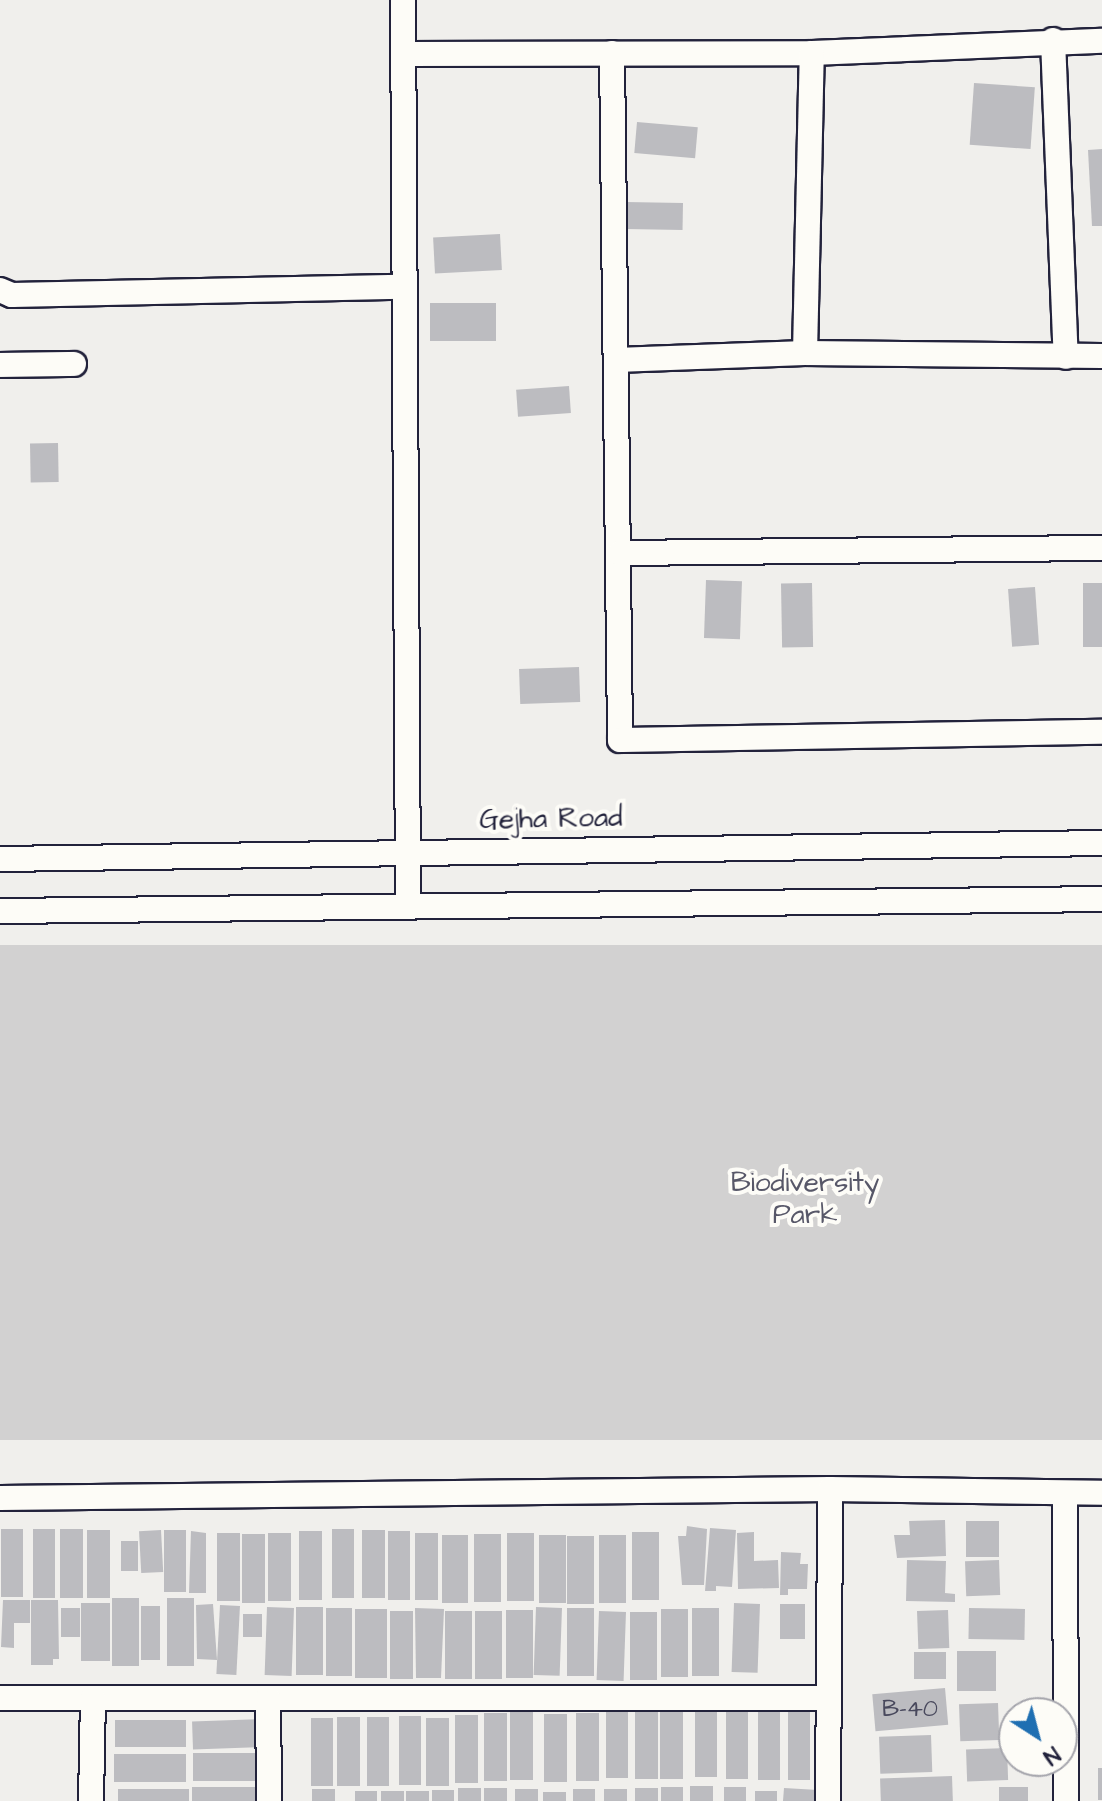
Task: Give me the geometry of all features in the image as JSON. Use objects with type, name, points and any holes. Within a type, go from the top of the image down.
[{"type":"street","points":[[403,0],[401,287],[408,904]]},
{"type":"street","points":[[404,54],[812,53],[1053,40],[1102,41]]},
{"type":"street","points":[[1053,40],[1066,357]]},
{"type":"street","points":[[612,53],[620,740],[1102,732]]},
{"type":"street","points":[[805,353],[812,53]]},
{"type":"street","points":[[0,290],[12,295],[401,287]]},
{"type":"street","points":[[616,360],[805,353],[1102,356]]},
{"type":"street","points":[[0,365],[74,364]]},
{"type":"street","points":[[620,553],[1102,548]]},
{"type":"street","name":"Gejha Road","points":[[0,859],[1102,843]]},
{"type":"street","points":[[0,911],[408,904],[1102,899]]},
{"type":"street","points":[[828,1801],[830,1489]]},
{"type":"street","points":[[0,1498],[830,1489],[1102,1493]]},
{"type":"street","points":[[1065,1493],[1066,1801]]},
{"type":"street","points":[[0,1698],[829,1698]]},
{"type":"street","points":[[91,1801],[93,1698]]},
{"type":"street","points":[[268,1698],[269,1801]]},
{"type":"green space","name":"Biodiversity Park","points":[[0,945],[1102,945],[1102,1440],[0,1440]]},
{"type":"building","points":[[974,83],[1035,87],[1031,149],[970,145]]},
{"type":"building","points":[[637,122],[698,127],[695,158],[634,153]]},
{"type":"building","points":[[1102,149],[1102,226],[1092,226],[1088,150]]},
{"type":"building","points":[[626,202],[683,203],[683,230],[626,229]]},
{"type":"building","points":[[500,234],[502,270],[435,273],[433,238]]},
{"type":"building","points":[[430,303],[496,303],[496,341],[430,341]]},
{"type":"building","points":[[569,386],[571,413],[518,417],[516,390]]},
{"type":"building","points":[[30,443],[58,443],[59,482],[31,482]]},
{"type":"building","points":[[706,580],[742,581],[740,639],[704,638]]},
{"type":"building","points":[[812,583],[813,647],[782,648],[781,584]]},
{"type":"building","points":[[1083,583],[1102,583],[1102,647],[1083,647]]},
{"type":"building","points":[[1035,587],[1039,645],[1012,647],[1008,589]]},
{"type":"building","points":[[579,667],[580,702],[520,704],[519,669]]},
{"type":"building","points":[[945,1520],[946,1556],[897,1558],[894,1535],[910,1535],[909,1521]]},
{"type":"building","points":[[966,1521],[999,1521],[999,1557],[966,1557]]},
{"type":"building","points":[[687,1526],[707,1529],[704,1585],[682,1585],[678,1536],[686,1536]]},
{"type":"building","points":[[710,1528],[736,1530],[732,1587],[716,1586],[716,1591],[705,1591]]},
{"type":"building","points":[[1,1529],[23,1529],[23,1597],[1,1597]]},
{"type":"building","points":[[33,1529],[55,1529],[55,1598],[33,1598]]},
{"type":"building","points":[[60,1529],[83,1529],[83,1598],[60,1598]]},
{"type":"building","points":[[332,1529],[354,1529],[354,1598],[332,1598]]},
{"type":"building","points":[[87,1530],[110,1530],[110,1598],[87,1598]]},
{"type":"building","points":[[161,1530],[163,1572],[141,1573],[139,1531]]},
{"type":"building","points":[[164,1530],[186,1530],[186,1592],[164,1592]]},
{"type":"building","points":[[362,1530],[385,1530],[385,1598],[362,1598]]},
{"type":"building","points":[[191,1531],[206,1533],[206,1593],[189,1593]]},
{"type":"building","points":[[299,1531],[322,1531],[322,1600],[299,1600]]},
{"type":"building","points":[[388,1531],[410,1531],[410,1600],[388,1600]]},
{"type":"building","points":[[632,1532],[659,1532],[659,1600],[632,1600]]},
{"type":"building","points":[[754,1532],[754,1561],[778,1560],[779,1588],[738,1589],[737,1533]]},
{"type":"building","points":[[217,1533],[240,1533],[240,1601],[217,1601]]},
{"type":"building","points":[[268,1533],[291,1533],[291,1601],[268,1601]]},
{"type":"building","points":[[415,1533],[438,1533],[438,1600],[415,1600]]},
{"type":"building","points":[[507,1533],[534,1533],[534,1601],[507,1601]]},
{"type":"building","points":[[242,1534],[265,1534],[265,1603],[242,1603]]},
{"type":"building","points":[[474,1534],[501,1534],[501,1602],[474,1602]]},
{"type":"building","points":[[442,1535],[468,1535],[468,1603],[442,1603]]},
{"type":"building","points":[[539,1535],[566,1535],[566,1603],[539,1603]]},
{"type":"building","points":[[599,1535],[626,1535],[626,1603],[599,1603]]},
{"type":"building","points":[[567,1536],[594,1536],[594,1604],[567,1604]]},
{"type":"building","points":[[121,1541],[138,1541],[138,1571],[121,1571]]},
{"type":"building","points":[[781,1552],[801,1553],[800,1564],[808,1564],[807,1589],[788,1589],[788,1595],[780,1595]]},
{"type":"building","points":[[907,1560],[946,1561],[945,1593],[955,1594],[955,1602],[906,1601]]},
{"type":"building","points":[[999,1560],[1000,1595],[966,1596],[965,1561]]},
{"type":"building","points":[[112,1598],[139,1598],[139,1666],[112,1666]]},
{"type":"building","points":[[167,1598],[194,1598],[194,1666],[167,1666]]},
{"type":"building","points":[[3,1600],[30,1600],[30,1623],[14,1623],[14,1648],[1,1647]]},
{"type":"building","points":[[31,1600],[58,1600],[59,1659],[53,1659],[53,1665],[31,1665]]},
{"type":"building","points":[[81,1603],[110,1603],[110,1661],[81,1661]]},
{"type":"building","points":[[734,1603],[760,1604],[758,1673],[732,1672]]},
{"type":"building","points":[[213,1604],[217,1660],[197,1659],[196,1605]]},
{"type":"building","points":[[780,1604],[805,1604],[805,1639],[780,1639]]},
{"type":"building","points":[[220,1605],[240,1606],[236,1675],[216,1674]]},
{"type":"building","points":[[141,1606],[160,1606],[160,1660],[141,1660]]},
{"type":"building","points":[[267,1607],[294,1608],[292,1676],[265,1675]]},
{"type":"building","points":[[296,1607],[323,1607],[323,1675],[296,1675]]},
{"type":"building","points":[[536,1607],[562,1608],[560,1676],[534,1675]]},
{"type":"building","points":[[61,1608],[80,1608],[80,1637],[61,1637]]},
{"type":"building","points":[[326,1608],[352,1608],[352,1676],[326,1676]]},
{"type":"building","points":[[415,1608],[444,1609],[441,1678],[416,1678]]},
{"type":"building","points":[[567,1608],[594,1608],[594,1676],[567,1676]]},
{"type":"building","points":[[692,1608],[719,1608],[719,1676],[692,1676]]},
{"type":"building","points":[[969,1608],[1025,1609],[1024,1640],[968,1639]]},
{"type":"building","points":[[355,1609],[387,1609],[387,1678],[355,1678]]},
{"type":"building","points":[[661,1609],[688,1609],[688,1677],[661,1677]]},
{"type":"building","points":[[506,1610],[533,1610],[533,1678],[506,1678]]},
{"type":"building","points":[[948,1610],[949,1648],[918,1649],[917,1611]]},
{"type":"building","points":[[390,1611],[413,1611],[413,1679],[390,1679]]},
{"type":"building","points":[[445,1611],[472,1611],[472,1679],[445,1679]]},
{"type":"building","points":[[475,1611],[502,1611],[502,1679],[475,1679]]},
{"type":"building","points":[[599,1611],[626,1612],[624,1681],[597,1680]]},
{"type":"building","points":[[630,1612],[657,1612],[657,1680],[630,1680]]},
{"type":"building","points":[[243,1614],[262,1614],[262,1637],[243,1637]]},
{"type":"building","points":[[957,1651],[996,1651],[996,1691],[957,1691]]},
{"type":"building","points":[[914,1652],[946,1652],[946,1679],[914,1679]]},
{"type":"building","points":[[945,1688],[948,1725],[876,1731],[872,1694]]},
{"type":"building","points":[[998,1703],[998,1740],[960,1741],[959,1704]]},
{"type":"building","points":[[695,1709],[717,1709],[717,1777],[695,1777]]},
{"type":"building","points":[[606,1710],[628,1710],[628,1778],[606,1778]]},
{"type":"building","points":[[726,1710],[748,1710],[748,1779],[726,1779]]},
{"type":"building","points":[[510,1711],[533,1711],[533,1780],[510,1780]]},
{"type":"building","points":[[635,1711],[658,1711],[658,1779],[635,1779]]},
{"type":"building","points":[[660,1711],[683,1711],[683,1779],[660,1779]]},
{"type":"building","points":[[788,1711],[810,1711],[810,1780],[788,1780]]},
{"type":"building","points":[[758,1712],[780,1712],[780,1780],[758,1780]]},
{"type":"building","points":[[484,1713],[507,1713],[507,1781],[484,1781]]},
{"type":"building","points":[[576,1713],[599,1713],[599,1781],[576,1781]]},
{"type":"building","points":[[544,1714],[567,1714],[567,1782],[544,1782]]},
{"type":"building","points":[[455,1715],[478,1715],[478,1783],[455,1783]]},
{"type":"building","points":[[399,1716],[421,1716],[421,1785],[399,1785]]},
{"type":"building","points":[[337,1717],[360,1717],[360,1786],[337,1786]]},
{"type":"building","points":[[367,1717],[389,1717],[389,1786],[367,1786]]},
{"type":"building","points":[[311,1718],[333,1718],[333,1786],[311,1786]]},
{"type":"building","points":[[426,1718],[449,1718],[449,1786],[426,1786]]},
{"type":"building","points":[[263,1719],[264,1747],[193,1749],[192,1721]]},
{"type":"building","points":[[115,1720],[186,1720],[186,1747],[115,1747]]},
{"type":"building","points":[[931,1735],[932,1772],[880,1774],[879,1737]]},
{"type":"building","points":[[998,1748],[998,1777],[1008,1777],[1008,1780],[967,1781],[966,1749]]},
{"type":"building","points":[[193,1753],[264,1753],[264,1781],[193,1781]]},
{"type":"building","points":[[114,1754],[186,1754],[186,1782],[114,1782]]},
{"type":"building","points":[[1098,1768],[1102,1768],[1102,1800],[1098,1800]]},
{"type":"building","points":[[952,1776],[953,1801],[881,1801],[880,1779]]},
{"type":"building","points":[[690,1786],[713,1786],[713,1801],[690,1801]]},
{"type":"building","points":[[192,1787],[263,1787],[263,1801],[192,1801]]},
{"type":"building","points":[[661,1787],[683,1787],[683,1801],[661,1801]]},
{"type":"building","points":[[724,1787],[746,1787],[746,1801],[724,1801]]},
{"type":"building","points":[[999,1787],[1028,1787],[1028,1801],[999,1801]]},
{"type":"building","points":[[458,1788],[481,1788],[481,1801],[458,1801]]},
{"type":"building","points":[[484,1788],[507,1788],[507,1801],[484,1801]]},
{"type":"building","points":[[635,1788],[658,1788],[658,1801],[635,1801]]},
{"type":"building","points":[[784,1788],[818,1790],[818,1801],[783,1801]]},
{"type":"building","points":[[118,1789],[189,1789],[189,1801],[118,1801]]},
{"type":"building","points":[[312,1789],[335,1789],[335,1801],[312,1801]]},
{"type":"building","points":[[515,1789],[538,1789],[538,1801],[515,1801]]},
{"type":"building","points":[[573,1789],[595,1789],[595,1801],[573,1801]]},
{"type":"building","points":[[604,1789],[627,1789],[627,1801],[604,1801]]},
{"type":"building","points":[[432,1790],[454,1790],[454,1801],[432,1801]]},
{"type":"building","points":[[355,1791],[377,1791],[377,1801],[355,1801]]},
{"type":"building","points":[[381,1791],[404,1791],[404,1801],[381,1801]]},
{"type":"building","points":[[406,1791],[429,1791],[429,1801],[406,1801]]},
{"type":"building","points":[[755,1791],[777,1791],[777,1801],[755,1801]]},
{"type":"building","points":[[543,1792],[566,1792],[566,1801],[543,1801]]}]
